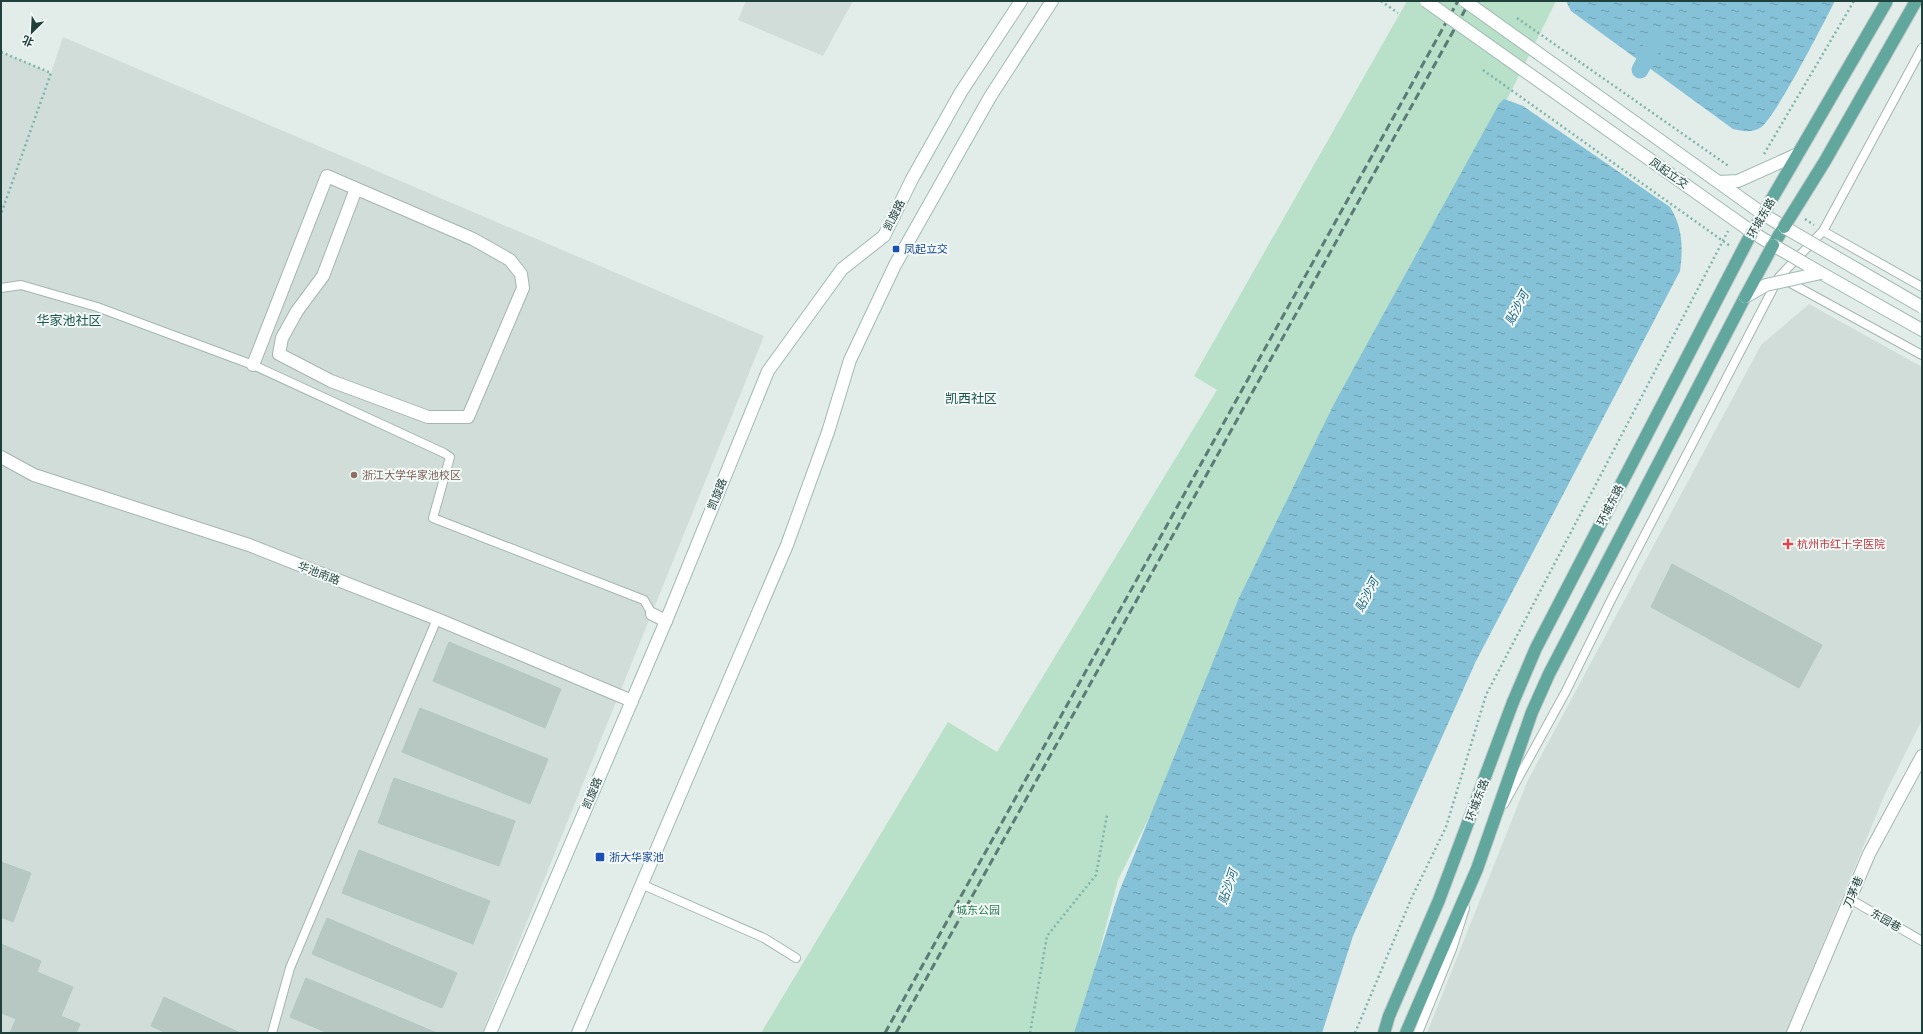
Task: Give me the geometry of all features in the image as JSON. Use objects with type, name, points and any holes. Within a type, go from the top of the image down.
[{"type":"main road","name":"凯旋路","points":[[490,1033],[632,702],[768,371],[842,269],[884,236],[912,179],[962,92],[1021,1]]},
{"type":"main road","points":[[578,1033],[787,545],[828,432],[850,360],[895,265],[990,97],[1052,1]]},
{"type":"main road","name":"凤起立交","points":[[1426,1],[1773,246],[1922,330]]},
{"type":"main road","name":"凤起立交","points":[[1465,1],[1763,214],[1922,307]]},
{"type":"main road","name":"环城东路","points":[[1384,1033],[1389,1016],[1439,900],[1513,702],[1536,648],[1752,232],[1886,1]]},
{"type":"main road","name":"环城东路","points":[[1406,1033],[1477,869],[1532,712],[1549,674],[1773,246],[1825,161],[1916,1]]},
{"type":"main road","points":[[1719,182],[1738,181],[1798,154]]},
{"type":"main road","points":[[253,365],[327,176],[356,188],[473,239],[510,260],[521,274],[523,288],[468,417],[428,417],[331,381],[279,354],[282,338],[296,310],[323,276],[356,188]]},
{"type":"main road","points":[[1746,297],[1766,285],[1821,273]]},
{"type":"main road","name":"华池南路","points":[[1,457],[34,475],[249,545],[437,619],[632,702]]},
{"type":"main road","points":[[652,614],[666,621]]},
{"type":"main road","name":"刀茅巷","points":[[1793,1033],[1869,854],[1922,756]]},
{"type":"lane","name":"环城东路","points":[[1418,1033],[1452,949],[1491,830],[1566,691],[1615,591],[1779,277],[1823,231],[1922,48]]},
{"type":"lane","points":[[1823,231],[1922,287]]},
{"type":"lane","points":[[1779,277],[1922,355]]},
{"type":"lane","points":[[1,288],[21,285],[97,307],[253,365],[444,453],[450,458],[433,518],[644,600],[652,614]]},
{"type":"lane","points":[[272,1033],[290,968],[437,619]]},
{"type":"lane","points":[[641,884],[764,938],[796,958]]},
{"type":"lane","name":"东园巷","points":[[1850,899],[1922,941]]},
{"type":"path","points":[[1381,1],[1398,13]]},
{"type":"path","points":[[1517,18],[1736,171]]},
{"type":"path","points":[[1,52],[51,73],[1,214]]},
{"type":"path","points":[[1483,70],[1736,250]]},
{"type":"path","points":[[1804,218],[1823,231]]},
{"type":"path","points":[[1030,1033],[1047,936],[1096,875],[1107,815]]},
{"type":"shaded area","points":[[746,1],[853,1],[823,56],[738,20]]},
{"type":"shaded area","name":"浙江大学华家池校区","points":[[63,37],[764,336],[482,1033],[1,1033],[1,52],[51,73]]},
{"type":"shaded area","name":"杭州市红十字医院","points":[[1809,304],[1922,367],[1922,720],[1885,794],[1786,1033],[1427,1033],[1527,782],[1761,345]]},
{"type":"green space","name":"城东公园","points":[[1407,1],[1556,1],[1118,880],[1078,1033],[761,1033],[948,722],[997,752],[1217,390],[1194,376]]},
{"type":"water","points":[[1566,1],[1835,1],[1799,69],[1767,121],[1760,128],[1753,131],[1746,131],[1733,129],[1571,11]]},
{"type":"water","points":[[1504,99],[1523,106],[1670,207],[1680,230],[1682,254],[1680,271],[1476,661],[1353,936],[1322,1033],[1074,1033],[1119,892],[1239,598],[1334,404],[1499,104]]},
{"type":"building","points":[[1672,564],[1822,645],[1799,688],[1651,607]]},
{"type":"building","points":[[449,642],[561,689],[545,728],[433,681]]},
{"type":"building","points":[[420,708],[548,759],[530,804],[402,752]]},
{"type":"building","points":[[394,778],[515,821],[499,866],[378,823]]},
{"type":"building","points":[[359,850],[490,901],[473,944],[342,893]]},
{"type":"building","points":[[1,862],[31,873],[13,922],[1,917]]},
{"type":"building","points":[[327,918],[457,973],[442,1008],[312,954]]},
{"type":"building","points":[[1,944],[41,961],[37,972],[73,987],[61,1016],[80,1024],[76,1033],[10,1033],[16,1019],[1,1013]]},
{"type":"building","points":[[306,978],[437,1033],[328,1033],[290,1017]]},
{"type":"building","points":[[164,997],[240,1033],[166,1033],[151,1026]]},
{"type":"waterway","name":"贴沙河","points":[[1640,70],[1654,43]]},
{"type":"railway","points":[[885,1033],[1458,1]]},
{"type":"railway","points":[[896,1033],[1470,1]]},
{"type":"place","name":"凤起立交","points":[[896,249]]},
{"type":"place","name":"浙江大学华家池校区","points":[[354,475]]},
{"type":"place","name":"杭州市红十字医院","points":[[1788,544]]},
{"type":"place","name":"浙大华家池","points":[[600,857]]},
{"type":"district","name":"华家池社区","points":[[69,320]]},
{"type":"district","name":"凯西社区","points":[[971,398]]}]
